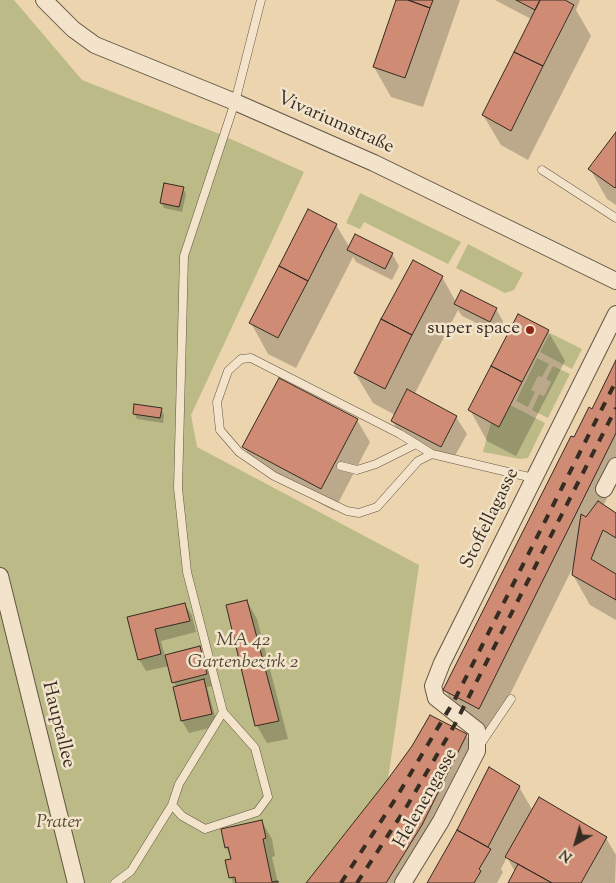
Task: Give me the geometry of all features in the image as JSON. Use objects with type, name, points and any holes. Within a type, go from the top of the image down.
[{"type":"street","name":"Vivariumstraße","points":[[44,0],[73,29],[95,44],[235,102],[374,163],[616,281]]},
{"type":"street","name":"Stoffellagasse","points":[[477,730],[436,698],[432,686],[535,474],[616,314]]},
{"type":"street","points":[[604,489],[616,466]]},
{"type":"street","name":"Hauptallee","points":[[0,576],[76,883]]},
{"type":"street","name":"Helenengasse","points":[[402,883],[442,822],[476,751],[477,730]]},
{"type":"lane","points":[[172,805],[182,816],[205,829],[257,812],[268,797],[255,748],[223,712],[187,572],[178,488],[184,256],[235,102],[262,0]]},
{"type":"lane","points":[[542,170],[616,218]]},
{"type":"lane","points":[[432,454],[418,461],[377,507],[359,512],[347,511],[274,476],[239,452],[220,430],[217,402],[228,371],[242,359],[251,358],[400,434],[432,454],[535,474]]},
{"type":"lane","points":[[340,466],[357,470],[376,464],[416,444]]},
{"type":"lane","points":[[476,751],[511,699]]},
{"type":"lane","points":[[115,883],[131,870],[172,805],[179,784],[223,712]]},
{"type":"green space","name":"MA 42 Gartenbezirk 2","points":[[0,0],[14,0],[82,80],[222,135],[304,172],[191,415],[197,447],[419,565],[388,779],[306,883],[0,883]]},
{"type":"green space","points":[[360,193],[461,242],[448,264],[364,222],[360,229],[346,223]]},
{"type":"green space","points":[[468,244],[523,273],[514,290],[505,293],[456,268]]},
{"type":"green space","points":[[550,333],[582,349],[572,369],[540,352]]},
{"type":"green space","points":[[537,358],[549,364],[542,377],[538,376],[531,390],[535,392],[528,407],[516,401]]},
{"type":"green space","points":[[553,366],[570,374],[548,418],[532,410],[539,394],[544,396],[551,382],[546,379]]},
{"type":"green space","points":[[510,405],[545,423],[528,458],[520,459],[483,452],[491,422]]},
{"type":"building","points":[[396,0],[408,0],[430,8],[405,78],[373,67]]},
{"type":"building","points":[[408,0],[433,0],[430,8]]},
{"type":"building","points":[[516,0],[540,0],[535,10]]},
{"type":"building","points":[[540,0],[565,0],[574,5],[543,66],[514,52]]},
{"type":"building","points":[[514,52],[543,66],[511,131],[482,115]]},
{"type":"building","points":[[616,132],[616,187],[615,188],[588,169]]},
{"type":"building","points":[[164,183],[184,187],[179,207],[160,203]]},
{"type":"building","points":[[308,209],[337,224],[308,281],[279,266]]},
{"type":"building","points":[[355,234],[393,253],[385,269],[347,250]]},
{"type":"building","points":[[413,260],[443,276],[412,335],[381,319]]},
{"type":"building","points":[[279,266],[308,281],[278,338],[249,323]]},
{"type":"building","points":[[461,290],[497,308],[490,322],[454,304]]},
{"type":"building","points":[[518,314],[549,330],[522,382],[491,366]]},
{"type":"building","points":[[381,319],[412,335],[385,389],[354,373]]},
{"type":"building","points":[[616,360],[616,433],[479,709],[443,690],[571,436],[574,437],[589,407],[592,409]]},
{"type":"building","points":[[491,366],[522,382],[499,427],[468,410]]},
{"type":"building","points":[[279,378],[358,419],[321,489],[242,447]]},
{"type":"building","points":[[407,389],[457,416],[441,447],[391,421]]},
{"type":"building","points":[[134,404],[162,408],[160,418],[133,414]]},
{"type":"building","points":[[598,501],[616,513],[616,538],[603,530],[591,559],[616,574],[616,600],[572,575],[581,514],[586,517]]},
{"type":"building","points":[[247,600],[279,721],[255,726],[226,605]]},
{"type":"building","points":[[185,603],[190,621],[155,629],[161,654],[138,660],[127,617]]},
{"type":"building","points":[[200,646],[207,674],[172,683],[165,655]]},
{"type":"building","points":[[204,679],[212,714],[181,721],[173,687]]},
{"type":"building","points":[[430,715],[467,734],[422,825],[386,883],[306,883],[388,779],[412,746]]},
{"type":"building","points":[[489,767],[520,786],[488,847],[457,830]]},
{"type":"building","points":[[539,797],[607,837],[581,883],[552,883],[505,857]]},
{"type":"building","points":[[262,820],[266,838],[263,839],[272,882],[278,881],[278,883],[236,883],[235,877],[229,878],[225,860],[231,859],[228,847],[225,848],[221,829]]},
{"type":"building","points":[[457,830],[491,849],[479,869],[481,871],[474,883],[427,883]]},
{"type":"building","points":[[518,864],[552,883],[508,883]]},
{"type":"railway","points":[[341,883],[396,798],[455,699],[616,381]]},
{"type":"railway","points":[[357,883],[407,806],[455,724],[616,408]]},
{"type":"place","name":"super space","points":[[530,330]]},
{"type":"park label","name":"Prater","points":[[59,824]]}]
